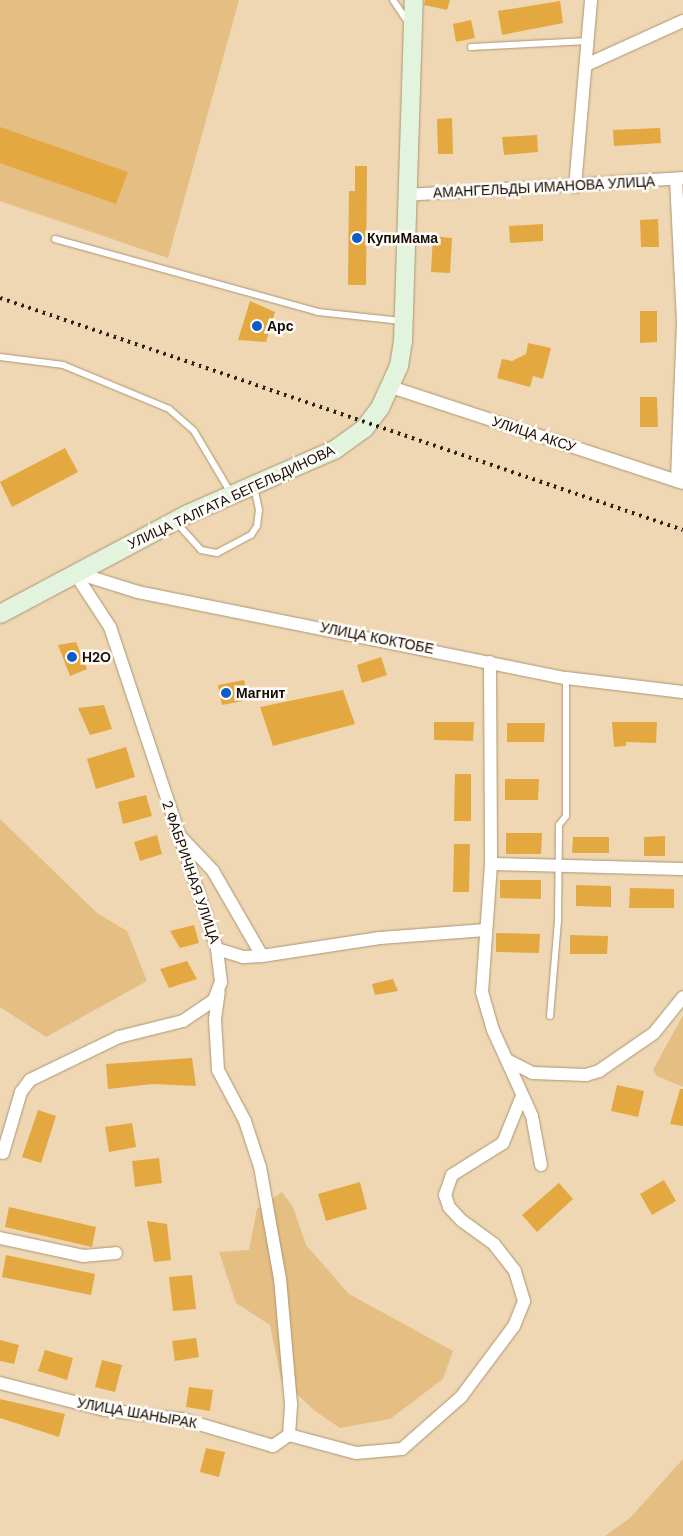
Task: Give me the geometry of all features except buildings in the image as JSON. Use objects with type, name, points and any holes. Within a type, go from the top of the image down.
[{"type":"street","name":"УЛИЦА ТАЛГАТА БЕГЕЛЬДИНОВА","points":[[0,614],[74,572],[175,520],[336,449],[364,429],[392,387],[399,366],[404,321],[405,195],[411,27],[414,0]]},
{"type":"street","points":[[575,187],[591,0]]},
{"type":"street","points":[[586,65],[683,21]]},
{"type":"street","name":"АМАНГЕЛЬДЫ ИМАНОВА УЛИЦА","points":[[405,195],[575,187],[679,178]]},
{"type":"street","name":"УЛИЦА АКСУ","points":[[392,387],[680,482],[683,322],[679,178]]},
{"type":"street","name":"УЛИЦА КОКТОБЕ","points":[[74,572],[138,592],[566,678],[683,692]]},
{"type":"street","name":"2 ФАБРИЧНАЯ УЛИЦА","points":[[74,572],[110,627],[217,949],[244,957],[262,956],[380,938],[486,930]]},
{"type":"street","points":[[490,662],[491,864],[482,992],[507,1060],[532,1116],[541,1165]]},
{"type":"street","points":[[178,835],[213,871],[262,956]]},
{"type":"street","points":[[491,864],[683,869]]},
{"type":"street","points":[[217,949],[221,982],[218,992],[218,1070],[245,1121],[260,1167],[280,1279],[291,1404],[289,1435],[356,1453],[402,1449],[461,1397],[514,1326],[524,1301],[514,1271],[494,1244],[456,1214],[445,1195],[452,1175],[502,1143],[522,1096]]},
{"type":"street","points":[[4,1153],[21,1092],[30,1080],[119,1037],[183,1021],[200,1013],[218,992]]},
{"type":"street","points":[[507,1060],[534,1073],[586,1075],[599,1071],[654,1033],[683,997]]},
{"type":"street","points":[[0,1238],[83,1256],[116,1253]]},
{"type":"street","name":"УЛИЦА ШАНЫРАК","points":[[0,1383],[105,1410],[182,1419],[273,1446],[289,1435]]},
{"type":"lane","points":[[393,0],[411,27]]},
{"type":"lane","points":[[470,46],[588,41]]},
{"type":"lane","points":[[55,239],[318,312],[404,321]]},
{"type":"lane","points":[[0,357],[62,365],[169,409],[194,431],[232,494]]},
{"type":"lane","points":[[175,520],[200,550],[217,553],[251,535],[257,526],[259,510],[253,485]]},
{"type":"lane","points":[[550,1016],[557,958],[559,825],[566,816],[566,678]]},
{"type":"shaded area","points":[[0,0],[239,0],[168,258],[0,201]]},
{"type":"shaded area","points":[[0,819],[97,913],[127,931],[147,981],[46,1037],[0,1007]]},
{"type":"shaded area","points":[[683,1015],[683,1087],[657,1076],[653,1070]]},
{"type":"shaded area","points":[[282,1192],[293,1207],[306,1245],[349,1294],[453,1351],[443,1379],[390,1419],[340,1428],[315,1411],[281,1379],[270,1325],[236,1303],[219,1252],[249,1250],[257,1209]]},
{"type":"shaded area","points":[[683,1459],[683,1536],[605,1536],[630,1518]]},
{"type":"railway","points":[[0,298],[683,530]]},
{"type":"place","name":"КупиМама","points":[[357,238]]},
{"type":"place","name":"Арс","points":[[257,326]]},
{"type":"place","name":"H2O","points":[[72,657]]},
{"type":"place","name":"Магнит","points":[[226,693]]}]
